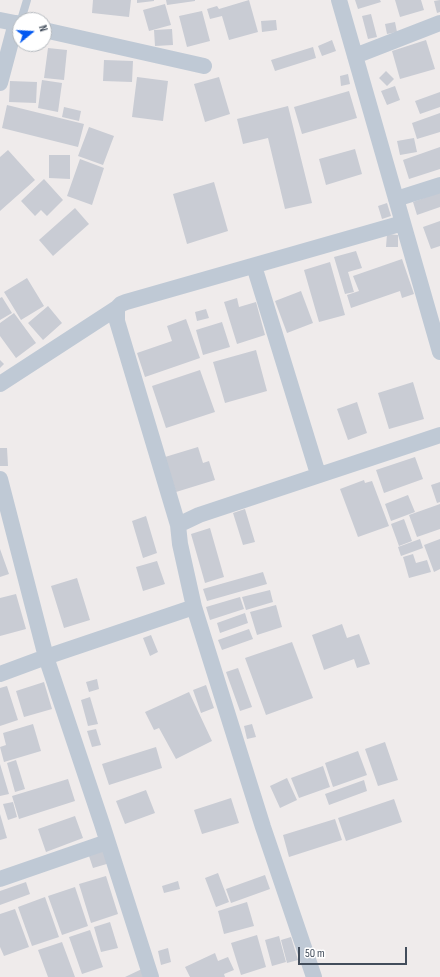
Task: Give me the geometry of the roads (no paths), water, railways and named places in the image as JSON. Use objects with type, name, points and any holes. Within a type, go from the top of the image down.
[{"type":"street","points":[[339,0],[440,352]]},
{"type":"street","points":[[0,20],[12,22]]},
{"type":"street","points":[[355,56],[440,23]]},
{"type":"street","points":[[52,32],[204,66]]},
{"type":"street","points":[[0,83],[12,45]]},
{"type":"street","points":[[396,199],[440,185]]},
{"type":"street","points":[[0,384],[126,302],[403,223]]},
{"type":"street","points":[[254,266],[318,474]]},
{"type":"street","points":[[117,308],[116,314],[119,328],[178,525],[180,544],[194,607],[263,827],[314,977]]},
{"type":"street","points":[[178,525],[199,515],[318,474],[440,435]]},
{"type":"street","points":[[0,479],[46,657],[151,977]]},
{"type":"street","points":[[0,674],[194,607]]},
{"type":"street","points":[[0,879],[107,842]]},
{"type":"lane","points":[[23,12],[27,0]]}]
